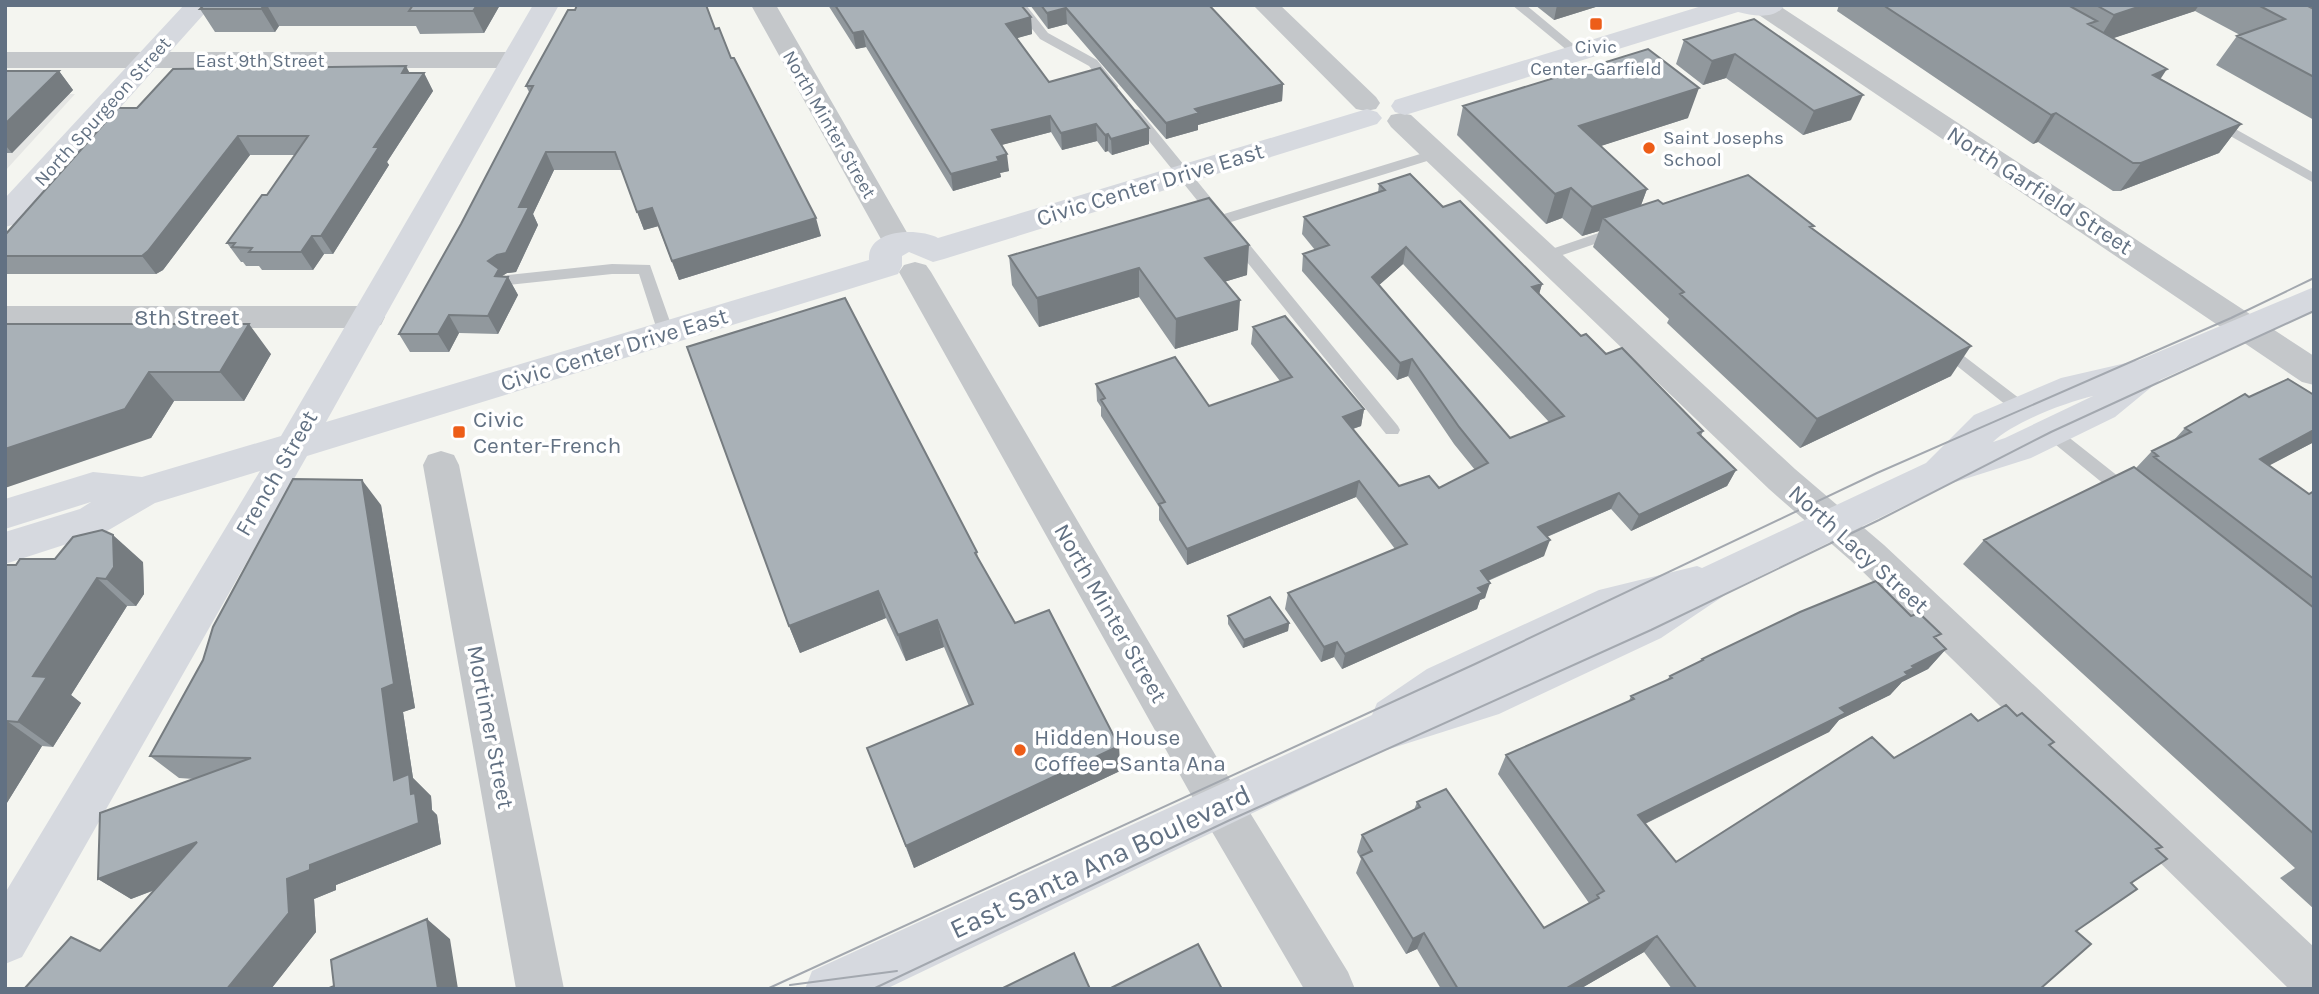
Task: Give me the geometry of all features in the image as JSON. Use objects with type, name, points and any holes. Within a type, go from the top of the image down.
[{"type":"street","name":"North Spurgeon Street","points":[[5,217],[198,5]]},
{"type":"street","name":"French Street","points":[[5,940],[369,317],[547,5]]},
{"type":"street","name":"North Minter Street","points":[[763,5],[1220,804],[1331,989]]},
{"type":"street","points":[[1265,5],[1367,110],[1387,124],[1403,114],[1578,53],[1734,5]]},
{"type":"street","name":"North Garfield Street","points":[[1760,6],[2314,373]]},
{"type":"street","name":"East 9th Street","points":[[5,60],[515,60]]},
{"type":"street","name":"Civic Center Drive East","points":[[5,548],[93,520],[142,492],[1184,174],[1367,110]]},
{"type":"street","name":"North Lacy Street","points":[[1403,114],[1435,154],[1833,524],[1880,564],[2314,980]]},
{"type":"street","name":"East Santa Ana Boulevard","points":[[1936,474],[1987,425],[2074,387],[2147,371],[2314,298]]},
{"type":"street","name":"8th Street","points":[[5,317],[369,317]]},
{"type":"street","name":"East Santa Ana Boulevard","points":[[830,989],[1370,735],[1484,701],[1646,626],[1720,577],[1936,474],[2018,448],[2102,408],[2147,371]]},
{"type":"street","name":"Mortimer Street","points":[[441,465],[540,989]]},
{"type":"street","name":"Civic Center Drive East","points":[[5,514],[93,486],[142,492]]},
{"type":"lane","points":[[1019,5],[1044,36],[1093,63],[1392,430]]},
{"type":"lane","points":[[1518,5],[1578,53]]},
{"type":"lane","points":[[2206,117],[2314,179]]},
{"type":"lane","points":[[1222,220],[1435,154]]},
{"type":"lane","points":[[1545,256],[1632,227]]},
{"type":"lane","points":[[508,280],[612,269],[645,269],[666,333]]},
{"type":"lane","points":[[1931,337],[2022,409]]},
{"type":"lane","points":[[2051,432],[2141,504]]},
{"type":"shaded area","points":[[5,93],[75,94],[5,171]]},
{"type":"building","points":[[204,5],[265,5],[261,9],[200,9]]},
{"type":"building","points":[[413,5],[477,5],[473,11],[409,11]]},
{"type":"building","points":[[577,5],[706,5],[715,29],[719,28],[731,58],[734,58],[816,218],[672,261],[652,208],[637,212],[615,152],[546,152],[519,207],[529,207],[506,253],[488,261],[499,269],[495,276],[508,277],[488,316],[449,315],[438,334],[399,334],[461,224],[533,86],[526,86],[568,10],[575,10]]},
{"type":"building","points":[[835,5],[1021,5],[1031,17],[1006,24],[1049,82],[1100,68],[1149,128],[1111,139],[1096,124],[1061,133],[1050,116],[992,130],[1007,154],[997,157],[999,161],[951,174],[863,31],[853,33]]},
{"type":"building","points":[[1041,5],[1209,5],[1283,84],[1195,109],[1199,113],[1166,123],[1066,8],[1047,13]]},
{"type":"building","points":[[1883,5],[2068,5],[2097,21],[2088,24],[2167,69],[2153,75],[2241,124],[2141,163],[2133,163],[2056,113],[2051,115]]},
{"type":"building","points":[[2096,5],[2144,5],[2114,15]]},
{"type":"building","points":[[2258,5],[2306,5],[2314,9],[2314,77],[2237,36],[2285,19]]},
{"type":"building","points":[[1754,19],[1863,95],[1814,111],[1735,54],[1712,61],[1684,40]]},
{"type":"building","points":[[1648,49],[1699,88],[1579,126],[1647,189],[1592,207],[1571,188],[1555,194],[1463,106]]},
{"type":"building","points":[[406,66],[402,73],[424,73],[374,147],[379,147],[321,236],[312,236],[301,252],[249,252],[252,248],[232,247],[235,243],[227,243],[262,195],[267,195],[308,136],[238,136],[142,256],[5,256],[5,235],[118,108],[137,108],[173,69]]},
{"type":"building","points":[[5,71],[59,71],[5,124]]},
{"type":"building","points":[[1410,174],[1443,207],[1460,201],[1542,284],[1532,287],[1581,336],[1586,334],[1606,354],[1622,348],[1703,431],[1698,433],[1736,470],[1639,515],[1619,493],[1538,527],[1550,540],[1481,571],[1490,583],[1478,588],[1483,593],[1345,654],[1337,642],[1324,647],[1288,593],[1407,544],[1359,481],[1187,549],[1159,504],[1165,502],[1101,400],[1105,398],[1096,384],[1175,357],[1209,406],[1292,377],[1253,327],[1285,316],[1364,409],[1343,417],[1399,486],[1429,476],[1439,488],[1488,463],[1459,427],[1412,359],[1400,363],[1303,254],[1329,245],[1304,217],[1385,190],[1379,184]],"holes":[[[1406,247],[1564,416],[1510,438],[1372,277]]]},
{"type":"building","points":[[1748,175],[1814,226],[1810,227],[1971,346],[1817,419],[1680,294],[1684,292],[1603,218],[1658,200],[1663,204]]},
{"type":"building","points":[[1209,198],[1249,245],[1205,258],[1240,300],[1176,319],[1139,268],[1037,298],[1009,256]]},
{"type":"building","points":[[845,298],[977,552],[975,553],[1015,623],[1049,610],[1119,746],[906,846],[867,748],[973,704],[937,620],[898,635],[878,591],[789,626],[687,347]]},
{"type":"building","points":[[5,324],[249,324],[220,372],[149,372],[125,409],[5,449]]},
{"type":"building","points":[[2288,379],[2314,395],[2314,430],[2260,459],[2309,494],[2314,491],[2314,579],[2154,457],[2158,456],[2152,451],[2191,432],[2185,428],[2245,394],[2249,397]]},
{"type":"building","points":[[2134,467],[2314,608],[2314,834],[1984,540]]},
{"type":"building","points":[[293,479],[362,480],[394,684],[382,689],[394,780],[409,774],[419,823],[310,865],[310,870],[287,879],[289,913],[227,989],[24,989],[71,937],[100,951],[197,842],[98,879],[100,813],[251,758],[150,756],[203,660],[213,627]]},
{"type":"building","points":[[102,530],[113,535],[114,567],[106,579],[97,578],[33,676],[47,677],[18,722],[5,723],[5,565],[16,565],[20,559],[55,559],[73,537]]},
{"type":"building","points":[[1876,581],[1911,616],[1919,613],[1941,634],[1934,637],[1946,649],[1912,666],[1914,668],[1905,672],[1908,675],[1840,708],[1846,713],[1638,815],[1676,862],[1872,737],[1894,758],[1971,714],[1978,721],[2006,705],[2017,716],[2022,713],[2054,742],[2049,745],[2162,847],[2156,849],[2167,859],[2131,883],[2137,889],[2076,931],[2091,944],[2040,989],[1697,989],[1657,936],[1565,989],[1458,989],[1424,933],[1413,939],[1361,856],[1372,851],[1362,835],[1420,807],[1417,802],[1446,789],[1544,928],[1599,898],[1597,895],[1604,891],[1506,755],[1634,699],[1631,696],[1672,678],[1670,676],[1702,659],[1800,612]]},
{"type":"building","points":[[1270,597],[1289,623],[1244,640],[1228,616]]},
{"type":"building","points":[[427,919],[438,989],[327,989],[334,986],[331,960]]},
{"type":"building","points":[[1198,944],[1222,989],[1109,989]]},
{"type":"building","points":[[1074,953],[1090,989],[1001,989]]},
{"type":"tram line","points":[[767,989],[1475,664],[1877,473],[2231,318],[2314,278]]},
{"type":"tram line","points":[[873,989],[1230,820],[1651,630],[1879,520],[2051,432],[2314,311]]},
{"type":"tram line","points":[[790,985],[897,971]]},
{"type":"place","name":"Civic Center-Garfield","points":[[1596,24]]},
{"type":"place","name":"Saint Josephs School","points":[[1649,148]]},
{"type":"place","name":"Civic Center-French","points":[[459,432]]},
{"type":"place","name":"Hidden House Coffee - Santa Ana","points":[[1020,750]]}]
